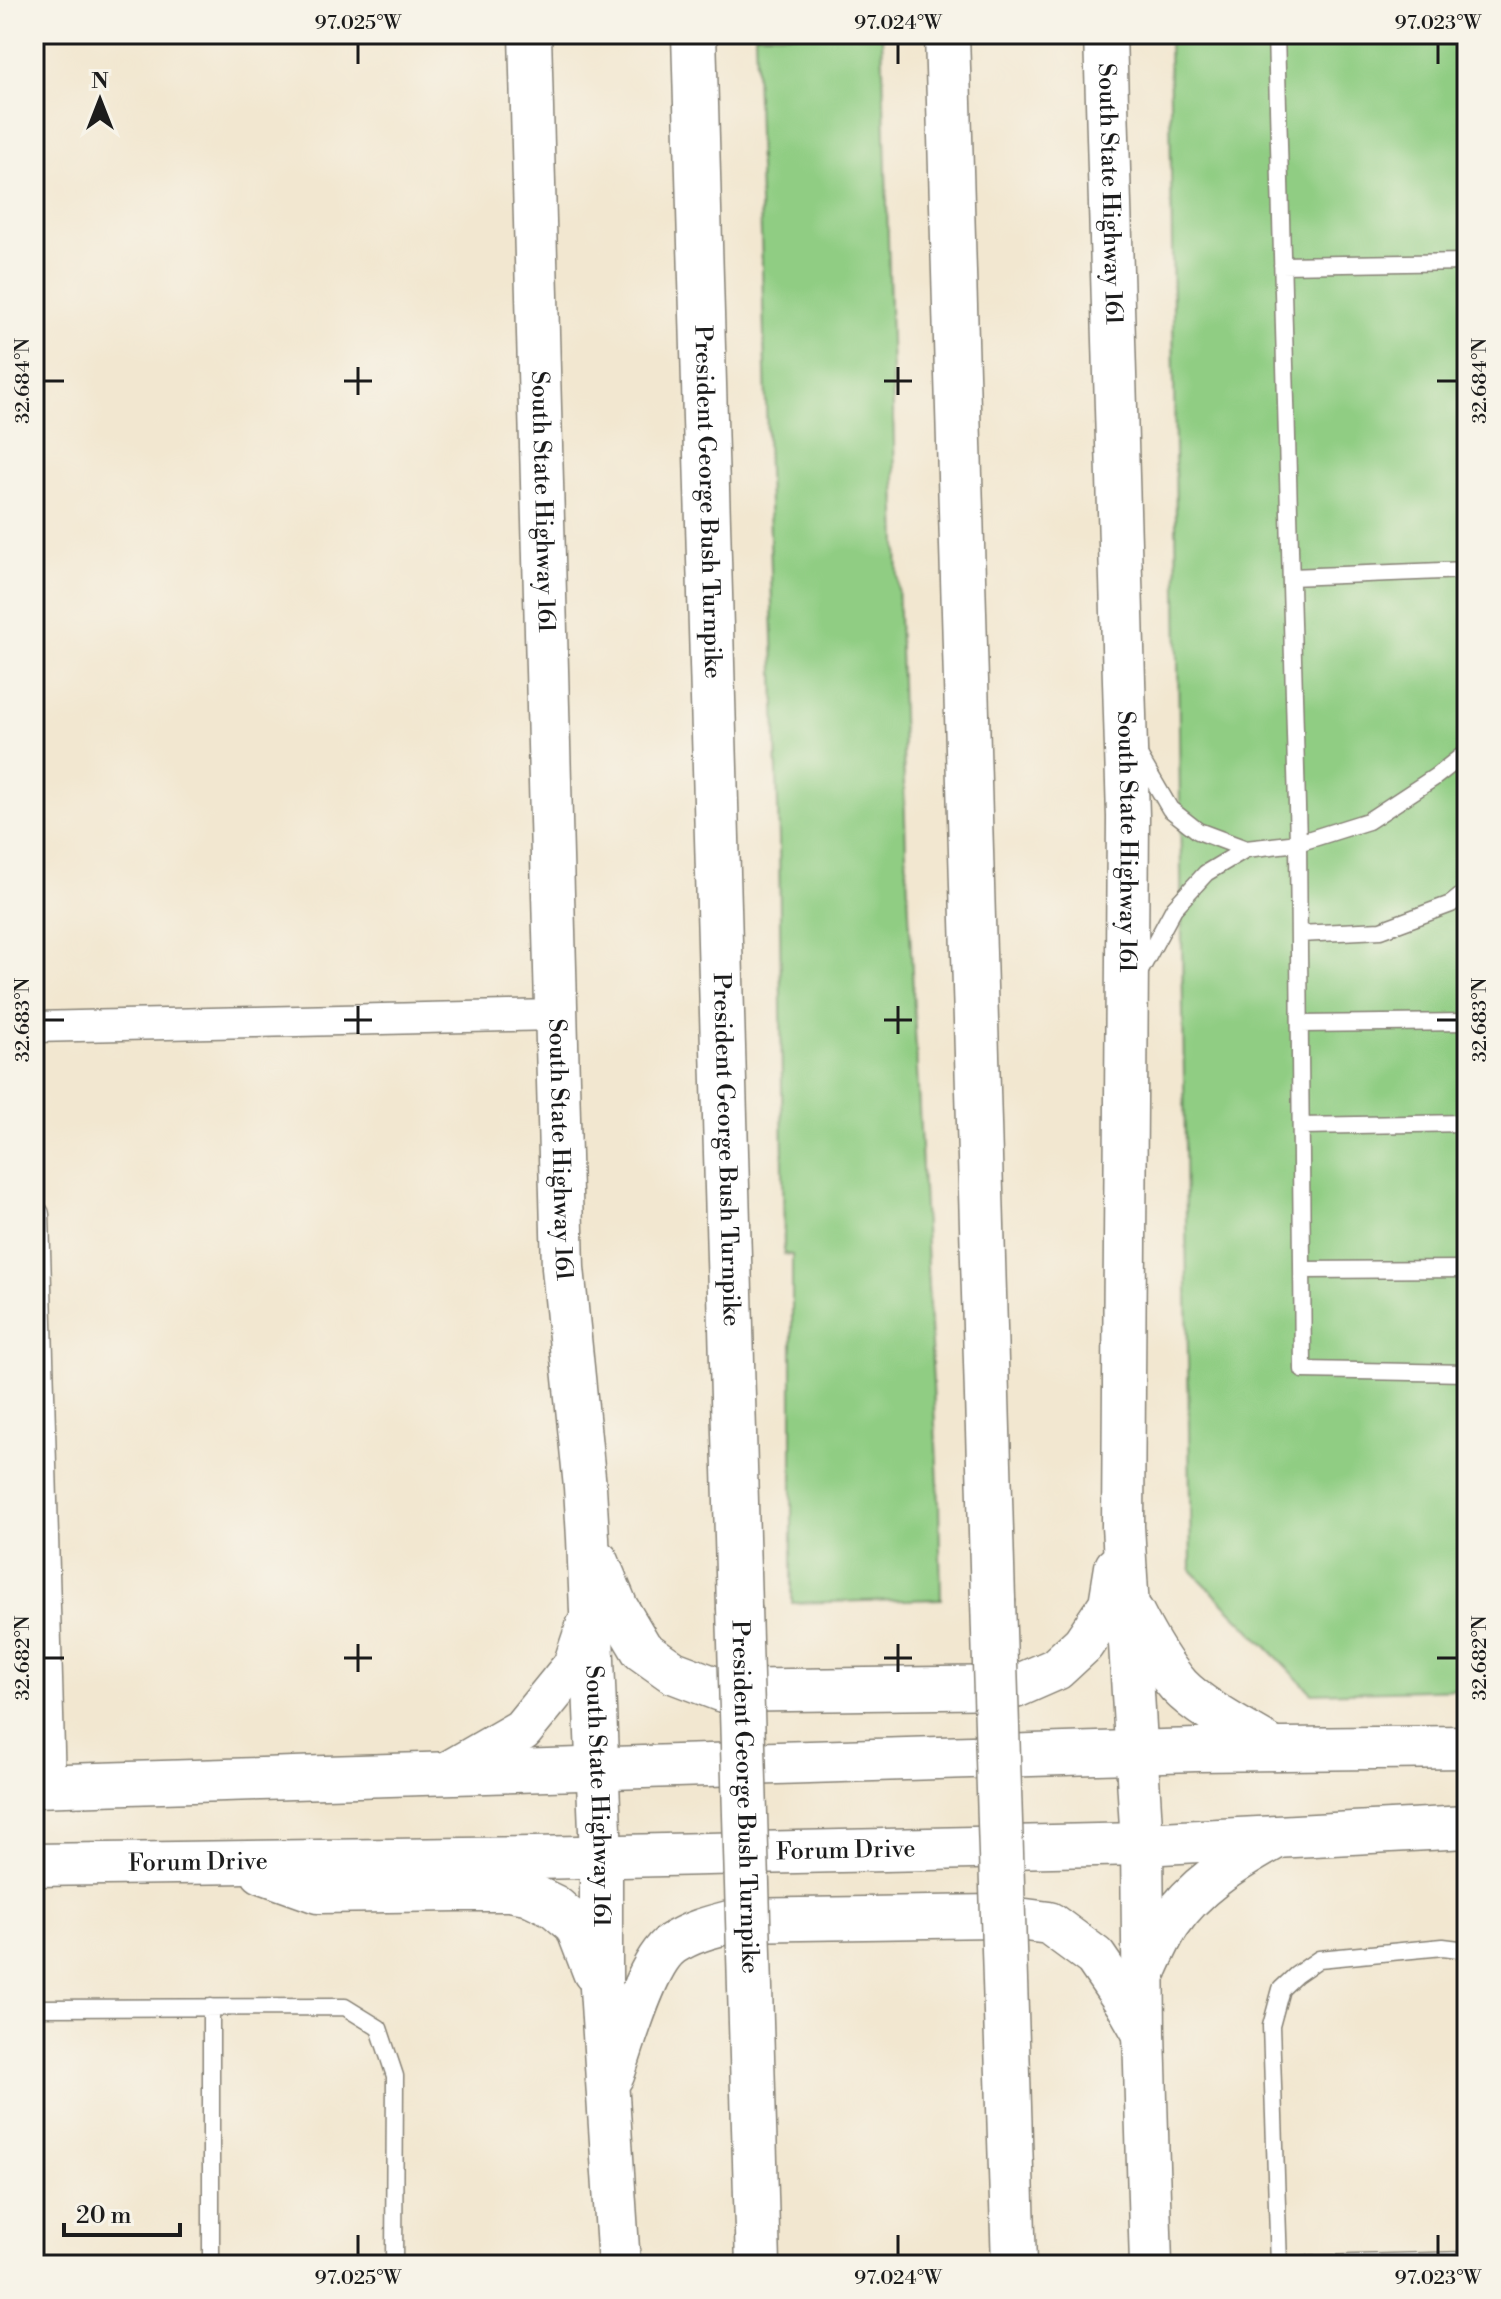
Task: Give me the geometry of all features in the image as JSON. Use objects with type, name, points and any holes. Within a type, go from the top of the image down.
[{"type":"highway","name":"President George Bush Turnpike","points":[[694,34],[758,2265]]},
{"type":"highway","points":[[947,34],[1014,2265]]},
{"type":"highway","points":[[1000,1769],[1032,2265]]},
{"type":"main road","name":"South State Highway 161","points":[[530,34],[563,1268],[588,1538],[601,1855],[601,1988],[619,2265]]},
{"type":"main road","name":"South State Highway 161","points":[[1105,34],[1128,817],[1123,1526],[1142,1844],[1151,2265]]},
{"type":"main road","points":[[588,1538],[617,1608],[642,1650],[673,1672],[723,1691],[1015,1687],[1056,1669],[1083,1644],[1110,1604],[1123,1526]]},
{"type":"main road","points":[[1128,1602],[1150,1647],[1181,1688],[1272,1748]]},
{"type":"main road","points":[[446,1773],[522,1730],[574,1666],[591,1614]]},
{"type":"main road","points":[[42,1786],[1272,1748],[1467,1747]]},
{"type":"main road","name":"Forum Drive","points":[[34,1865],[1142,1844],[1467,1827]]},
{"type":"main road","points":[[1144,1975],[1168,1926],[1182,1906],[1233,1862],[1280,1836]]},
{"type":"main road","points":[[239,1863],[318,1892],[510,1890],[527,1893],[554,1906],[576,1925],[601,1988]]},
{"type":"main road","points":[[608,2090],[645,1982],[669,1946],[702,1929],[737,1920],[994,1916],[1049,1923],[1095,1957],[1144,2033]]},
{"type":"street","points":[[34,1027],[556,1015]]},
{"type":"street","points":[[34,1215],[42,1786]]},
{"type":"lane","points":[[1276,34],[1298,843],[1303,1370],[1467,1373]]},
{"type":"lane","points":[[1282,265],[1467,262]]},
{"type":"lane","points":[[1291,577],[1467,570]]},
{"type":"lane","points":[[1125,732],[1170,809],[1198,831],[1246,849]]},
{"type":"lane","points":[[1127,997],[1174,908],[1206,873],[1246,849],[1298,843],[1368,821],[1467,752]]},
{"type":"lane","points":[[1299,934],[1381,930],[1459,904],[1467,891]]},
{"type":"lane","points":[[1300,1024],[1467,1022]]},
{"type":"lane","points":[[1301,1126],[1467,1123]]},
{"type":"lane","points":[[1302,1270],[1467,1269]]},
{"type":"lane","points":[[1467,1950],[1443,1947],[1319,1959],[1281,1989],[1271,2026],[1281,2265],[1467,2260]]},
{"type":"lane","points":[[211,2007],[211,2265]]},
{"type":"lane","points":[[34,2008],[345,2007],[379,2028],[395,2076],[394,2265]]},
{"type":"green space","points":[[755,34],[882,34],[906,852],[939,1503],[941,1599],[792,1603],[792,1255],[784,1254],[779,840]]},
{"type":"green space","points":[[1169,34],[1467,34],[1467,1689],[1312,1693],[1191,1570]]}]
